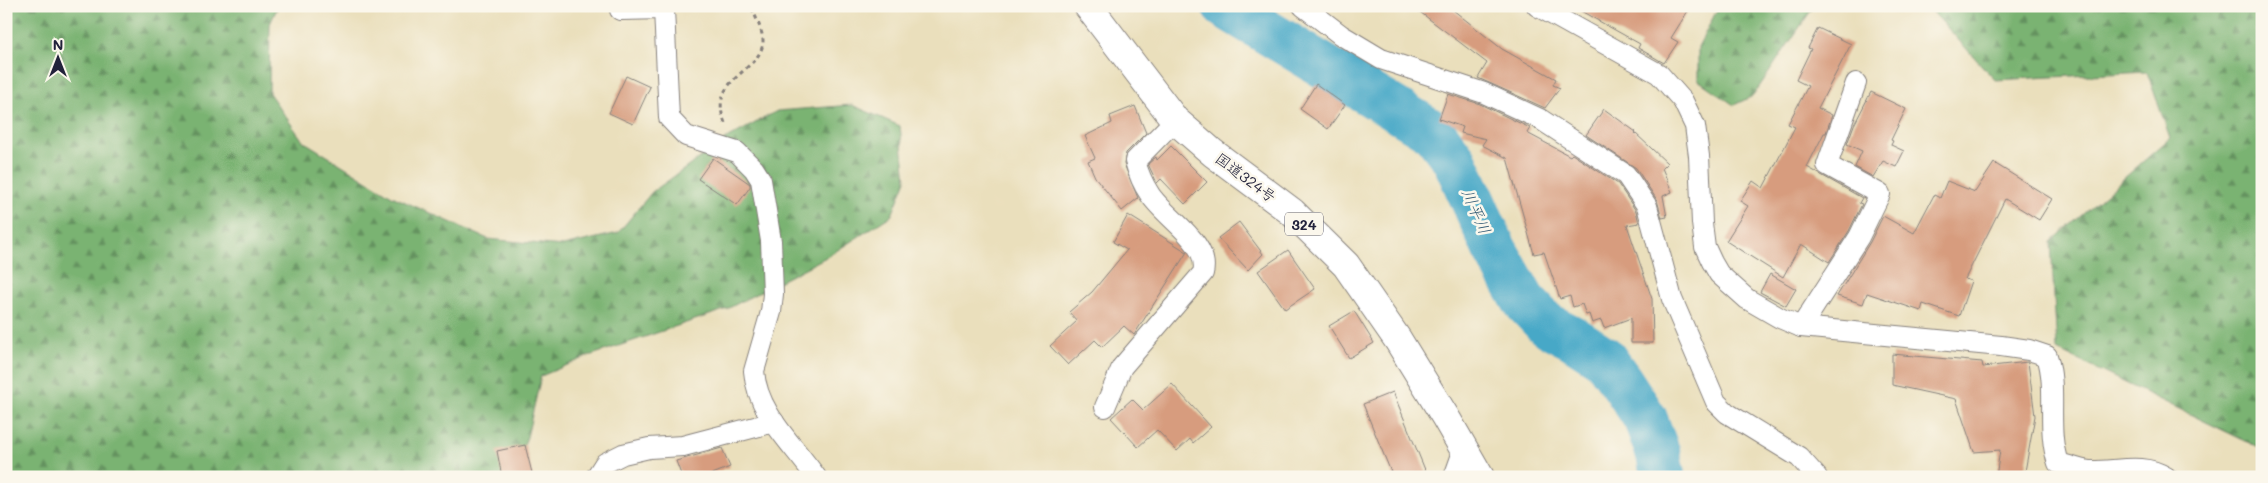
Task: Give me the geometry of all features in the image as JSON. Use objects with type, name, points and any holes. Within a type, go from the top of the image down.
[{"type":"highway","name":"国道324号","points":[[1088,6],[1175,120],[1214,153],[1292,212],[1346,265],[1398,340],[1480,477]]},
{"type":"street","points":[[1303,6],[1341,36],[1381,59],[1484,93],[1540,119],[1626,175],[1647,206],[1672,299],[1716,402],[1727,413],[1798,457],[1817,477]]},
{"type":"street","points":[[1538,6],[1659,74],[1683,101],[1695,126],[1705,246],[1719,274],[1747,299],[1780,318],[1801,326],[2001,346],[2029,350],[2047,356],[2052,370],[2052,446],[2058,463],[2087,471],[2140,468],[2158,472],[2166,477]]},
{"type":"street","points":[[620,10],[664,8],[669,118],[686,136],[737,152],[754,169],[761,180],[771,241],[773,294],[771,312],[754,371],[758,394],[764,408],[816,477]]},
{"type":"street","points":[[1801,326],[1859,237],[1880,194],[1827,165],[1856,84]]},
{"type":"street","points":[[1105,407],[1122,367],[1203,273],[1205,266],[1197,245],[1149,194],[1136,161],[1175,120]]},
{"type":"street","points":[[596,477],[604,463],[623,454],[649,448],[682,446],[774,422]]},
{"type":"street","points":[[1454,477],[1464,449]]},
{"type":"path","points":[[726,127],[722,117],[722,96],[729,85],[760,52],[763,40],[751,6]]},
{"type":"green space","points":[[6,6],[278,6],[270,24],[269,93],[303,141],[392,196],[488,239],[563,246],[618,233],[652,192],[728,138],[777,111],[852,105],[900,126],[906,180],[892,215],[830,255],[727,309],[589,356],[541,376],[527,437],[511,477],[6,477]]},
{"type":"green space","points":[[1719,6],[1814,6],[1753,96],[1734,105],[1698,80],[1698,47]]},
{"type":"green space","points":[[1911,6],[2262,6],[2262,449],[2057,350],[2051,242],[2170,138],[2147,72],[1995,80],[1932,11]]},
{"type":"building","points":[[1412,6],[1448,6],[1502,49],[1556,79],[1553,85],[1560,88],[1545,108],[1478,78],[1487,63]]},
{"type":"building","points":[[1572,6],[1691,6],[1671,38],[1678,42],[1664,63],[1638,48],[1640,44]]},
{"type":"building","points":[[1818,28],[1851,44],[1818,108],[1832,115],[1826,133],[1824,133],[1807,167],[1862,198],[1859,203],[1862,204],[1849,231],[1829,262],[1801,244],[1783,277],[1726,241],[1748,206],[1740,201],[1753,181],[1763,188],[1795,127],[1788,124],[1808,86],[1796,80],[1811,49],[1808,48]]},
{"type":"building","points":[[626,76],[650,87],[633,124],[609,113]]},
{"type":"building","points":[[1316,84],[1345,105],[1328,129],[1300,109]]},
{"type":"building","points":[[1871,92],[1906,109],[1891,140],[1893,141],[1891,145],[1904,151],[1896,167],[1883,161],[1873,177],[1855,167],[1862,151],[1847,144],[1854,125]]},
{"type":"building","points":[[1448,94],[1480,104],[1530,128],[1527,133],[1570,156],[1572,154],[1618,184],[1636,211],[1639,223],[1627,225],[1652,299],[1653,343],[1631,343],[1631,318],[1604,328],[1601,320],[1592,323],[1589,314],[1586,315],[1582,304],[1573,307],[1570,296],[1560,299],[1544,252],[1534,254],[1507,158],[1482,145],[1486,139],[1461,133],[1463,127],[1439,119]]},
{"type":"building","points":[[1135,106],[1146,133],[1126,153],[1124,164],[1138,198],[1122,211],[1095,177],[1088,161],[1095,158],[1085,136],[1112,123],[1110,116]]},
{"type":"building","points":[[1604,109],[1636,132],[1667,163],[1662,168],[1672,192],[1663,196],[1667,217],[1662,218],[1657,200],[1636,168],[1586,135]]},
{"type":"building","points":[[1171,146],[1207,182],[1185,204],[1161,179],[1157,183],[1148,164],[1156,157],[1157,160]]},
{"type":"building","points":[[713,158],[750,184],[750,187],[737,205],[698,179]]},
{"type":"building","points":[[1994,163],[2052,199],[2039,220],[2005,199],[1965,279],[1971,281],[1959,316],[1923,304],[1921,311],[1867,293],[1863,304],[1837,296],[1870,242],[1883,216],[1914,233],[1934,195],[1940,198],[1947,181],[1975,192]]},
{"type":"building","points":[[1128,215],[1187,252],[1134,335],[1124,326],[1102,347],[1095,340],[1068,365],[1050,346],[1077,321],[1069,312],[1092,292],[1127,250],[1113,242]]},
{"type":"building","points":[[1239,222],[1263,254],[1248,270],[1218,238]]},
{"type":"building","points":[[1288,250],[1315,289],[1285,309],[1258,271]]},
{"type":"building","points":[[1770,274],[1796,289],[1786,306],[1760,292]]},
{"type":"building","points":[[1354,311],[1374,343],[1349,358],[1329,326]]},
{"type":"building","points":[[1892,354],[1982,362],[1983,367],[2028,362],[2035,416],[2024,477],[1996,477],[2000,450],[1974,452],[1956,399],[1892,385]]},
{"type":"building","points":[[1172,384],[1211,427],[1193,443],[1190,439],[1177,451],[1157,430],[1138,447],[1111,418],[1132,399],[1143,410]]},
{"type":"building","points":[[1393,392],[1428,477],[1393,477],[1363,404]]},
{"type":"building","points":[[525,445],[533,477],[502,477],[497,451]]},
{"type":"building","points":[[722,448],[730,467],[705,477],[682,477],[676,461]]},
{"type":"waterway","name":"川平川","points":[[1224,6],[1433,132],[1455,161],[1494,248],[1524,301],[1546,324],[1573,338],[1604,358],[1645,418],[1658,453],[1663,477]]}]
